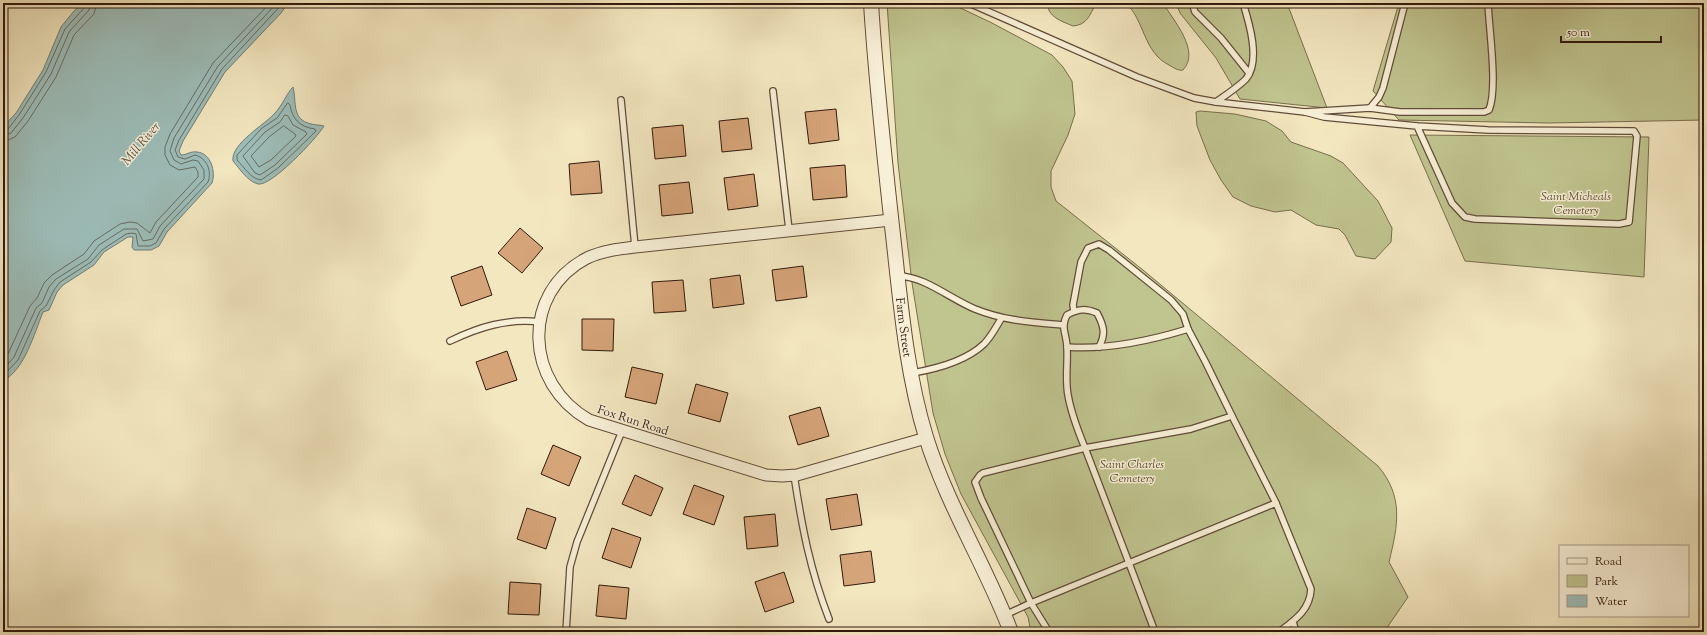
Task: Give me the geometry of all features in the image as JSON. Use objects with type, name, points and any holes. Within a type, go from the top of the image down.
[{"type":"street","name":"Farm Street","points":[[871,3],[879,114],[897,276],[911,373],[926,438],[949,496],[1005,615],[1011,632]]},
{"type":"street","name":"Fox Run Road","points":[[891,220],[635,247],[600,253],[571,269],[552,290],[544,307],[540,322],[539,344],[542,363],[548,381],[559,396],[573,410],[584,418],[766,475],[794,475],[926,438]]},
{"type":"lane","points":[[969,3],[1137,77],[1194,98],[1216,102],[1305,112],[1324,117],[1417,126],[1488,130],[1634,131],[1638,136],[1629,222],[1619,224],[1475,219],[1465,217],[1452,203],[1417,126]]},
{"type":"lane","points":[[1192,3],[1195,12],[1221,38],[1249,73]]},
{"type":"lane","points":[[1216,102],[1246,78],[1253,64],[1252,40],[1243,3]]},
{"type":"lane","points":[[1370,108],[1379,97],[1383,88],[1405,3]]},
{"type":"lane","points":[[1305,112],[1370,108],[1400,112],[1484,112],[1489,110],[1492,104],[1492,83],[1488,3]]},
{"type":"lane","points":[[773,91],[789,230]]},
{"type":"lane","points":[[621,100],[635,247]]},
{"type":"lane","points":[[1074,311],[1072,305],[1081,262],[1088,248],[1099,244],[1109,250],[1171,300],[1183,314],[1188,329],[1276,503],[1311,589],[1311,598],[1305,610],[1279,632]]},
{"type":"lane","points":[[897,276],[916,279],[973,308],[1001,319],[1063,325]]},
{"type":"lane","points":[[1099,347],[1104,337],[1104,329],[1097,313],[1087,309],[1074,311],[1067,315],[1063,325],[1067,347],[1066,367],[1068,394],[1073,416],[1155,632]]},
{"type":"lane","points":[[911,373],[930,370],[953,362],[973,352],[984,345],[1001,319]]},
{"type":"lane","points":[[450,341],[464,334],[494,324],[525,320],[540,322]]},
{"type":"lane","points":[[1067,347],[1099,347],[1149,340],[1188,329]]},
{"type":"lane","points":[[1049,632],[1031,603],[981,498],[976,482],[980,475],[1085,448],[1191,429],[1232,416]]},
{"type":"lane","points":[[566,632],[568,581],[577,542],[622,431]]},
{"type":"lane","points":[[794,475],[806,548],[813,574],[829,619]]},
{"type":"lane","points":[[1005,615],[1276,503]]},
{"type":"lane","points":[[1292,622],[1296,632]]},
{"type":"green space","name":"Saint Charles Cemetery","points":[[887,3],[950,3],[992,23],[1052,55],[1063,67],[1072,81],[1075,114],[1068,135],[1051,171],[1051,187],[1056,201],[1143,270],[1378,466],[1386,478],[1392,489],[1397,512],[1395,536],[1389,562],[1408,597],[1384,632],[1031,632],[1028,617],[961,494],[945,454],[933,413],[912,283],[898,163]]},
{"type":"green space","points":[[1047,3],[1096,3],[1088,19],[1082,24],[1073,26],[1056,18],[1050,12]]},
{"type":"green space","points":[[1126,3],[1163,3],[1184,36],[1187,45],[1189,54],[1188,62],[1183,70],[1178,70],[1171,66],[1160,59],[1154,52],[1137,18]]},
{"type":"green space","points":[[1176,3],[1287,3],[1327,108],[1240,99],[1216,58],[1180,13]]},
{"type":"green space","points":[[1399,3],[1704,3],[1704,120],[1549,123],[1399,120],[1373,91]]},
{"type":"green space","points":[[1200,111],[1235,114],[1266,121],[1282,131],[1291,142],[1331,156],[1343,163],[1378,201],[1392,228],[1391,242],[1375,259],[1356,256],[1345,235],[1339,229],[1316,225],[1291,210],[1275,212],[1251,206],[1233,197],[1221,180],[1210,160],[1197,126],[1196,112]]},
{"type":"green space","name":"Saint Micheals Cemetery","points":[[1410,135],[1649,137],[1644,277],[1465,261]]},
{"type":"water","name":"Mill River","points":[[84,3],[288,3],[281,13],[225,72],[183,141],[179,151],[181,155],[197,152],[202,153],[209,159],[213,169],[212,183],[167,232],[159,246],[151,250],[134,250],[132,247],[133,237],[128,237],[104,252],[94,265],[63,285],[57,292],[49,310],[43,312],[23,360],[11,375],[3,381],[3,127],[16,113],[43,70],[61,27],[74,11]]},
{"type":"water","points":[[293,87],[296,110],[300,118],[311,124],[324,126],[313,141],[283,170],[273,178],[264,183],[258,184],[247,178],[241,171],[233,161],[234,155],[237,148],[243,141],[278,110]]},
{"type":"building","points":[[836,109],[839,140],[809,144],[805,112]]},
{"type":"building","points":[[748,118],[752,149],[722,152],[719,121]]},
{"type":"building","points":[[683,125],[686,156],[655,159],[652,128]]},
{"type":"building","points":[[599,161],[602,193],[571,195],[569,164]]},
{"type":"building","points":[[845,165],[847,197],[813,200],[810,168]]},
{"type":"building","points":[[754,174],[758,206],[728,210],[724,178]]},
{"type":"building","points":[[689,182],[693,213],[662,216],[659,185]]},
{"type":"building","points":[[520,228],[543,248],[522,273],[498,253]]},
{"type":"building","points":[[482,266],[492,295],[461,306],[451,277]]},
{"type":"building","points":[[803,266],[807,297],[776,301],[772,270]]},
{"type":"building","points":[[740,275],[744,304],[713,308],[710,279]]},
{"type":"building","points":[[683,280],[686,311],[654,313],[652,282]]},
{"type":"building","points":[[582,319],[614,319],[613,351],[582,350]]},
{"type":"building","points":[[507,351],[517,380],[486,390],[476,362]]},
{"type":"building","points":[[632,367],[663,374],[656,404],[625,397]]},
{"type":"building","points":[[696,384],[728,393],[720,422],[688,413]]},
{"type":"building","points":[[820,407],[829,436],[798,445],[789,416]]},
{"type":"building","points":[[553,445],[581,457],[569,486],[541,474]]},
{"type":"building","points":[[635,475],[663,488],[651,516],[622,504]]},
{"type":"building","points":[[694,485],[724,496],[714,525],[683,514]]},
{"type":"building","points":[[857,494],[862,525],[831,530],[826,499]]},
{"type":"building","points":[[527,508],[556,518],[546,549],[517,539]]},
{"type":"building","points":[[775,514],[778,546],[747,549],[744,517]]},
{"type":"building","points":[[612,528],[641,538],[631,568],[602,558]]},
{"type":"building","points":[[871,551],[875,582],[844,586],[840,555]]},
{"type":"building","points":[[784,572],[794,602],[765,612],[755,582]]},
{"type":"building","points":[[510,582],[541,584],[539,615],[508,614]]},
{"type":"building","points":[[599,585],[629,588],[626,619],[596,616]]}]
